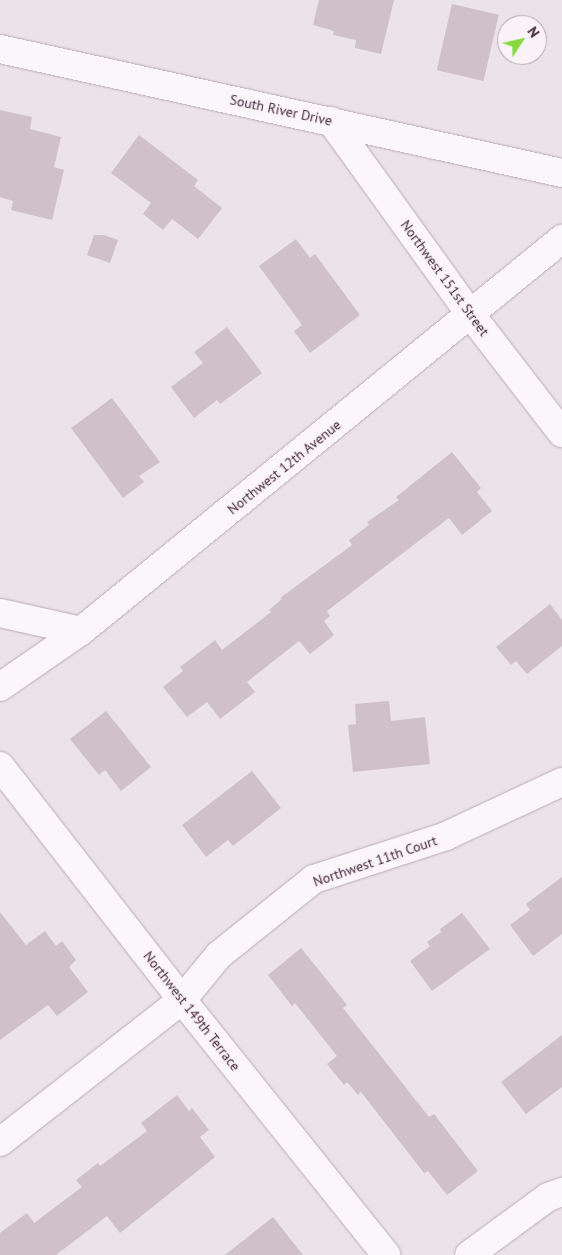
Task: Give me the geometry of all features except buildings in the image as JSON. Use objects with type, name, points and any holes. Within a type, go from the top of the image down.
[{"type":"street","name":"South River Drive","points":[[0,49],[562,173]]},
{"type":"street","name":"Northwest 151st Street","points":[[331,121],[471,315],[562,433]]},
{"type":"street","name":"Northwest 12th Avenue","points":[[0,687],[81,631],[562,240]]},
{"type":"street","points":[[0,613],[81,631]]},
{"type":"street","name":"Northwest 149th Terrace","points":[[0,766],[182,1000],[386,1255]]},
{"type":"street","name":"Northwest 11th Court","points":[[0,1142],[182,1000],[219,955],[314,879],[446,836],[562,782]]},
{"type":"street","points":[[470,1255],[548,1197],[562,1192]]}]
